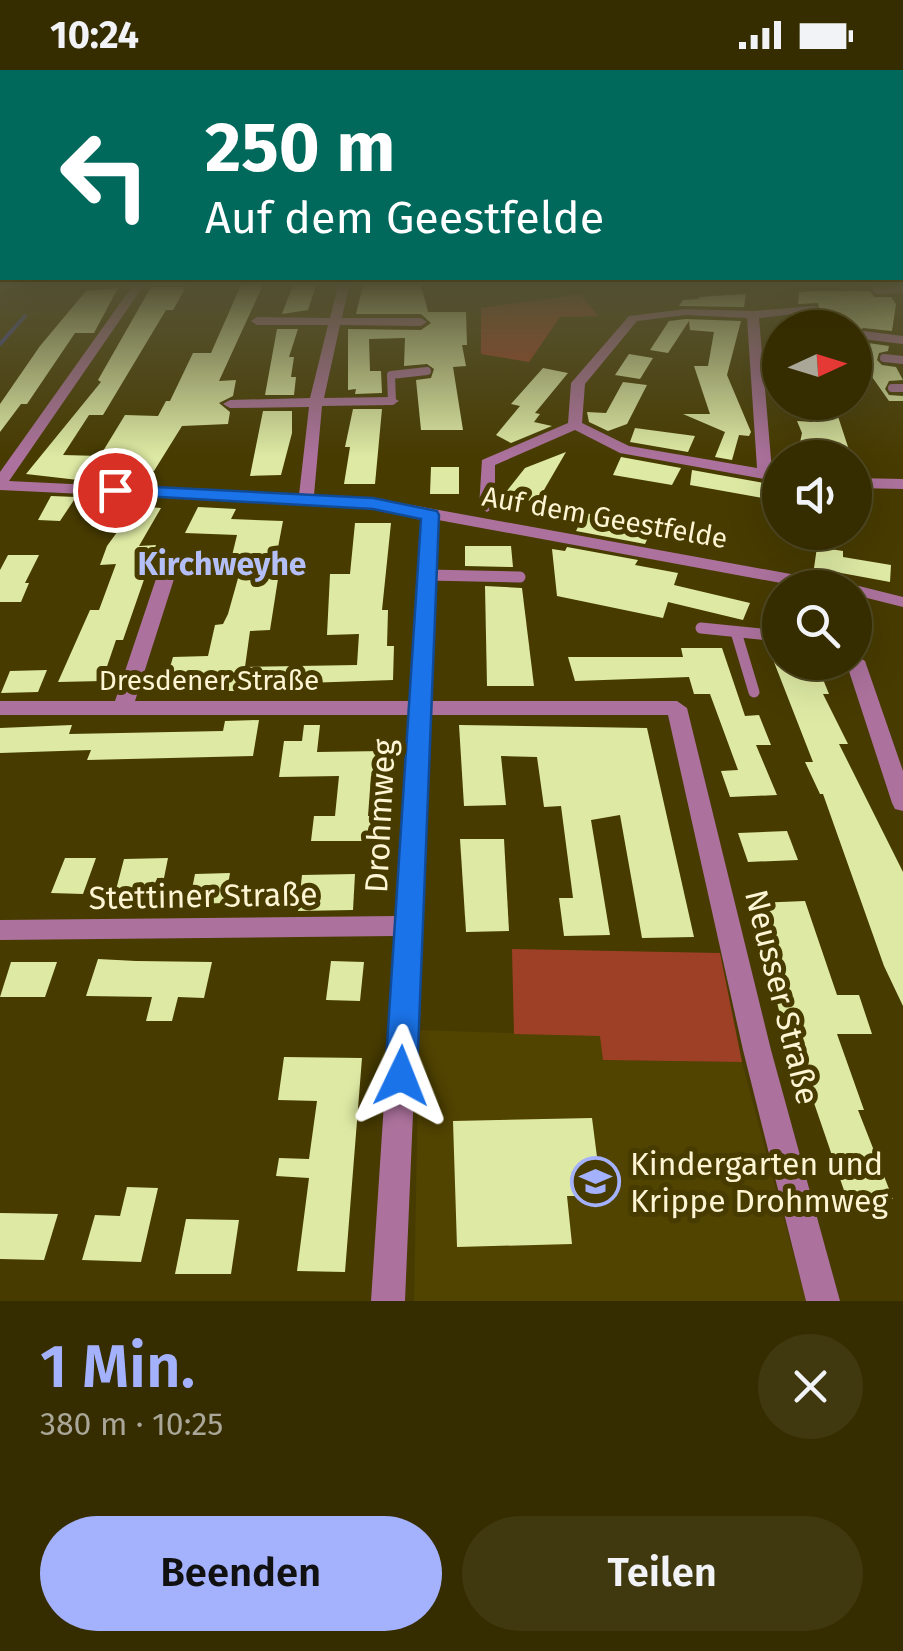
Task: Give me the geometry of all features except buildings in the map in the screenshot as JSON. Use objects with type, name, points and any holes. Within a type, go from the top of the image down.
[{"type":"street","points":[[0,484],[99,342]]},
{"type":"street","points":[[306,499],[316,402],[329,342]]},
{"type":"street","points":[[575,425],[578,384],[612,342]]},
{"type":"street","points":[[756,342],[768,440]]},
{"type":"street","points":[[230,404],[392,401]]},
{"type":"street","points":[[488,506],[487,463],[575,425],[625,450],[762,474]]},
{"type":"street","points":[[872,483],[903,484]]},
{"type":"street","name":"Auf dem Geestfelde","points":[[0,484],[373,503],[762,574]]},
{"type":"street","name":"Drohmweg","points":[[388,1301],[430,515]]},
{"type":"street","points":[[123,708],[166,578]]},
{"type":"street","points":[[872,594],[903,602]]},
{"type":"street","points":[[861,680],[903,803]]},
{"type":"street","name":"Dresdener Straße","points":[[0,708],[677,708]]},
{"type":"street","name":"Neusser Straße","points":[[677,708],[758,1050],[823,1301]]},
{"type":"street","name":"Stettiner Straße","points":[[0,930],[406,926]]},
{"type":"lane","points":[[884,358],[903,360]]},
{"type":"lane","points":[[392,401],[391,375],[427,371]]},
{"type":"lane","points":[[892,388],[903,388]]},
{"type":"lane","points":[[426,575],[520,578]]},
{"type":"lane","points":[[701,628],[762,634]]},
{"type":"lane","points":[[736,632],[754,692]]},
{"type":"shaded area","points":[[481,342],[542,342],[529,362],[481,354]]},
{"type":"shaded area","points":[[512,949],[720,953],[742,1062],[603,1060],[600,1036],[514,1034]]},
{"type":"shaded area","name":"Kindergarten und Krippe Drohmweg","points":[[419,1030],[601,1036],[603,1060],[742,1062],[806,1301],[414,1301]]},
{"type":"place","name":"Kindergarten und Krippe Drohmweg","points":[[595,1182]]},
{"type":"district","name":"Kirchweyhe","points":[[222,564]]},
{"type":"route","points":[[115,490],[373,503],[430,515],[401,1076]]}]
